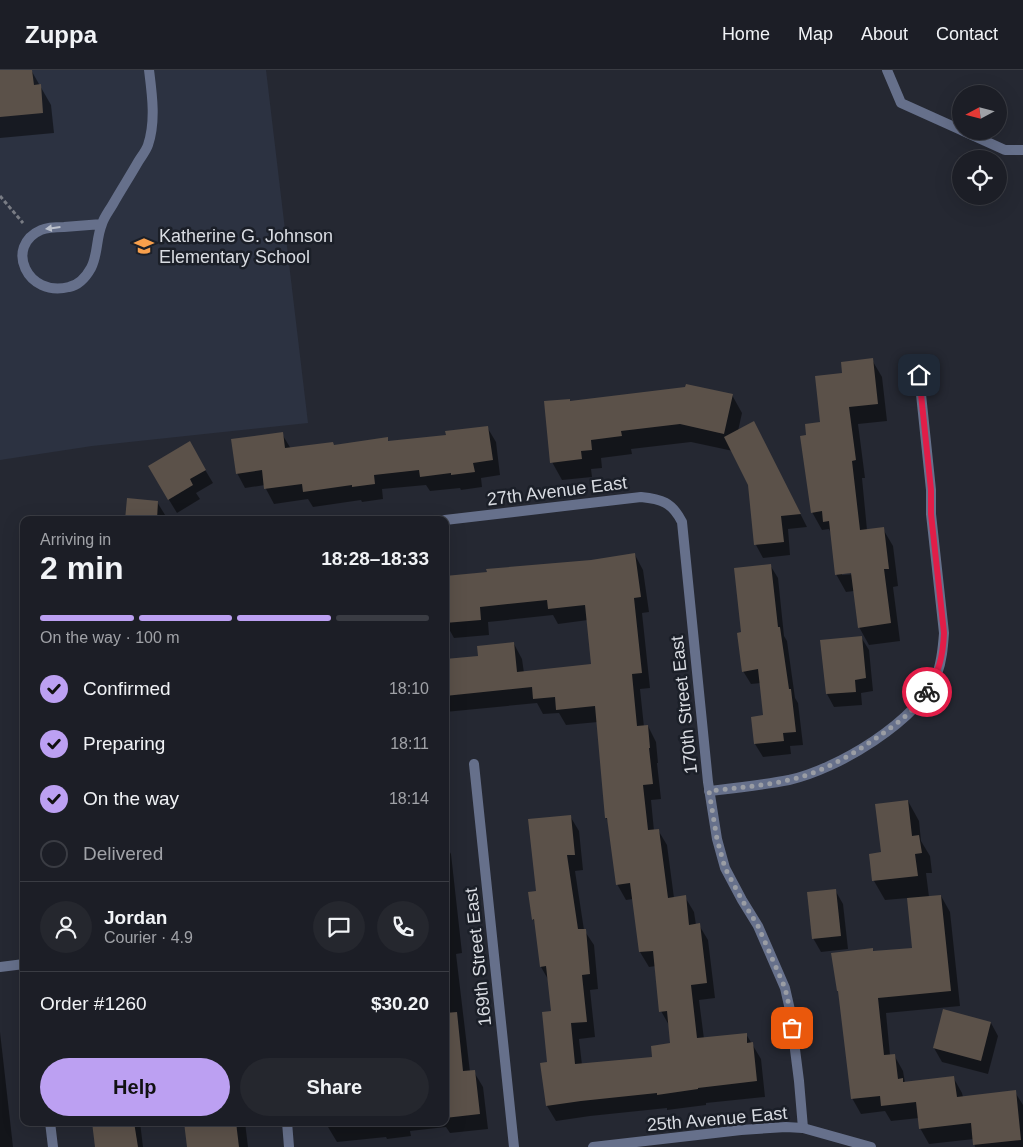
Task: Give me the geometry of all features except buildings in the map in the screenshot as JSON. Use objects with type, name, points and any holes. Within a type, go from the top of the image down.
[{"type":"street","points":[[102,224],[50,227],[41,230],[27,242],[22,261],[25,269],[36,282],[43,286],[68,288],[81,281],[93,265],[102,224],[147,146],[152,126],[153,110],[149,70]]},
{"type":"street","points":[[887,70],[901,103],[952,126]]},
{"type":"street","points":[[982,140],[1005,150],[1023,150]]},
{"type":"street","points":[[709,791],[790,780],[840,762],[875,740],[906,716],[924,696],[936,675],[943,649],[944,633],[919,375]]},
{"type":"street","name":"27th Avenue East","points":[[449,520],[641,498],[656,499],[671,505]]},
{"type":"street","name":"170th Street East","points":[[671,505],[682,522],[709,791],[717,839],[725,868],[758,926],[785,988],[790,1010],[803,1128]]},
{"type":"street","name":"169th Street East","points":[[474,764],[514,1147]]},
{"type":"street","points":[[0,967],[20,964]]},
{"type":"street","points":[[50,1126],[53,1147]]},
{"type":"street","points":[[287,1126],[289,1147]]},
{"type":"street","name":"25th Avenue East","points":[[593,1147],[741,1130],[803,1128],[867,1146]]},
{"type":"path","points":[[0,196],[34,235]]},
{"type":"path","points":[[0,203],[3,200]]},
{"type":"shaded area","name":"Katherine G. Johnson Elementary School","points":[[0,70],[266,70],[308,423],[92,446],[0,460]]},
{"type":"way so far","points":[[792,1028],[785,988],[758,926],[725,868],[717,839],[709,791],[790,780],[840,762],[875,740],[906,716],[927,692]]},
{"type":"place","name":"Katherine G. Johnson Elementary School","points":[[144,246]]},
{"type":"route","points":[[919,375],[944,633],[943,649],[936,675],[927,692]]}]
